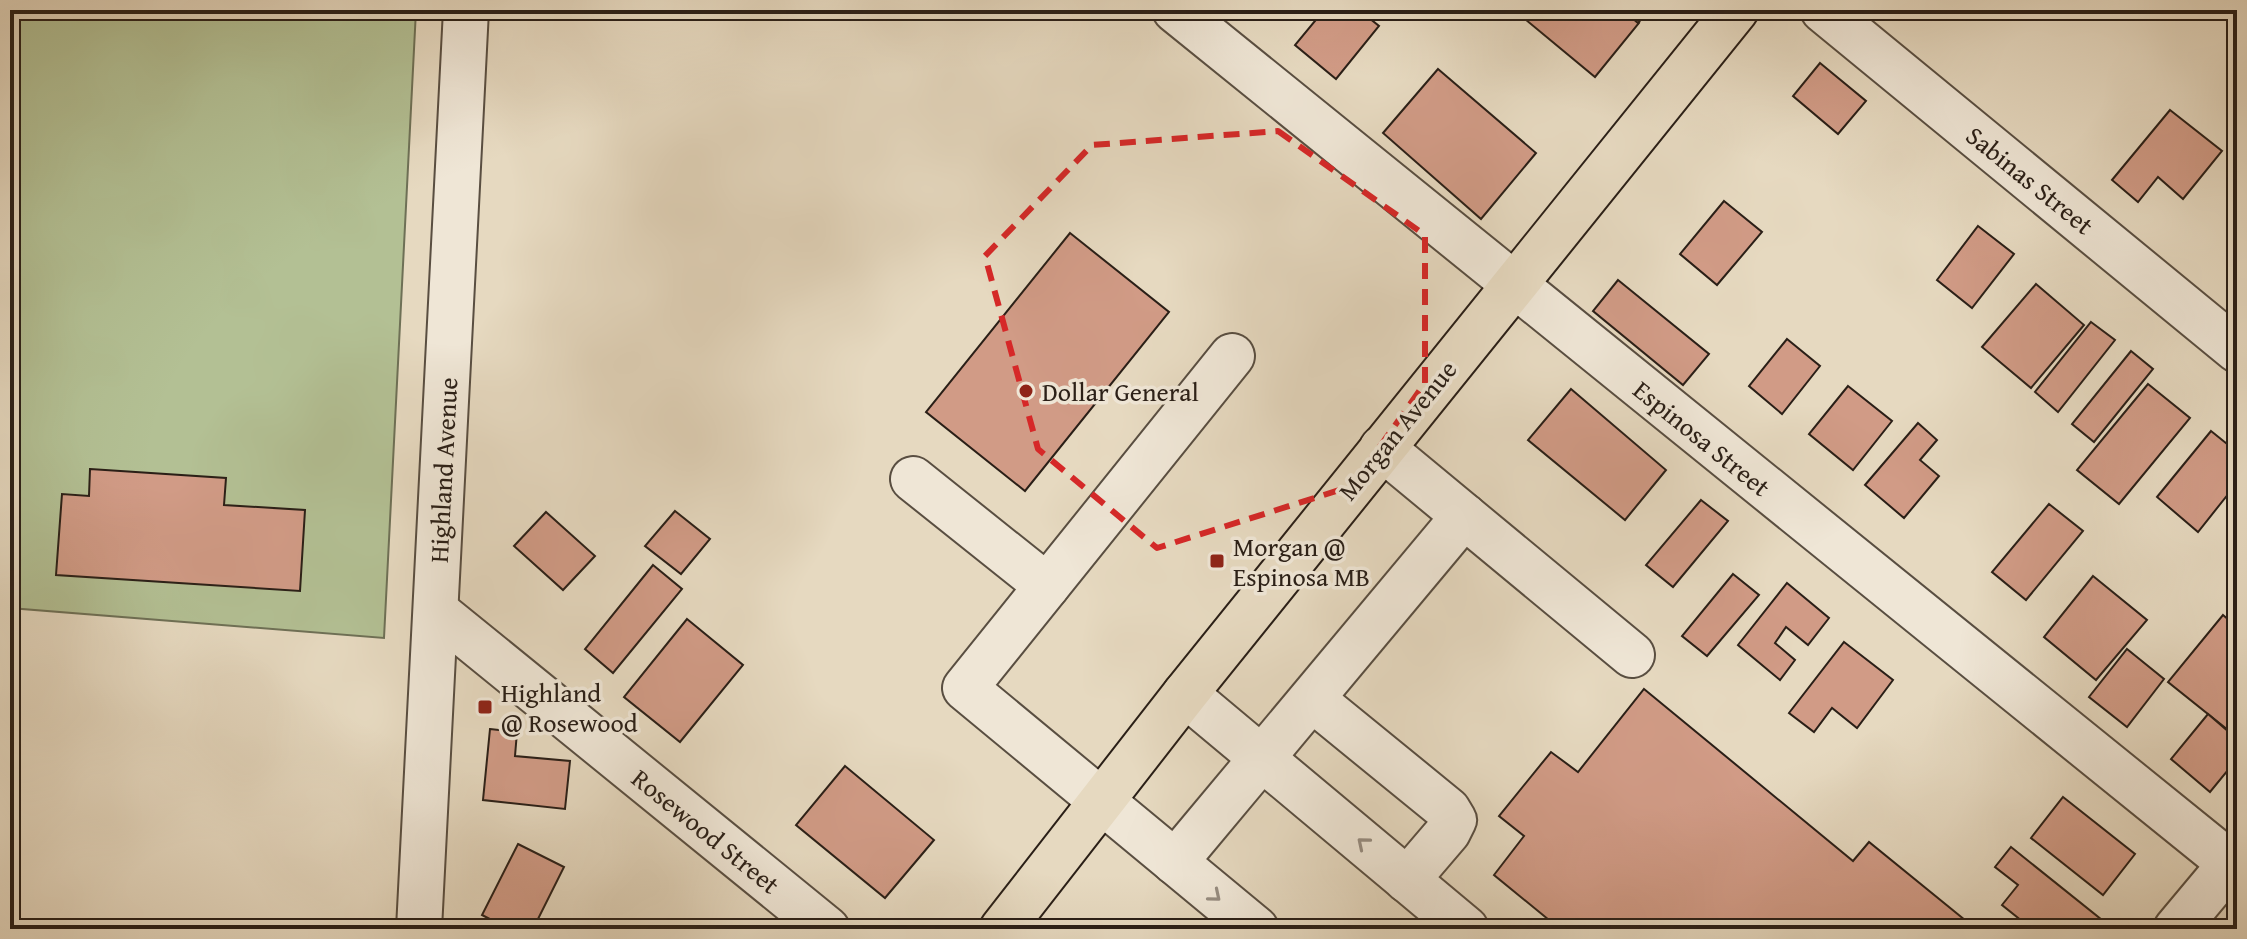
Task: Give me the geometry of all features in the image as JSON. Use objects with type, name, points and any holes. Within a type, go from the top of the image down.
[{"type":"main road","name":"Morgan Avenue","points":[[1002,929],[1185,694],[1736,10]]},
{"type":"street","name":"Highland Avenue","points":[[419,929],[466,10]]},
{"type":"street","name":"Espinosa Street","points":[[1175,10],[1513,287],[2234,860]]},
{"type":"street","name":"Sabinas Street","points":[[1823,10],[2237,350]]},
{"type":"street","points":[[1232,356],[965,688],[1256,929]]},
{"type":"street","points":[[1382,448],[1632,655]]},
{"type":"street","points":[[913,479],[1047,586]]},
{"type":"street","points":[[1175,862],[1464,516]]},
{"type":"street","name":"Rosewood Street","points":[[436,611],[827,929]]},
{"type":"street","points":[[1185,694],[1466,929]]},
{"type":"street","points":[[1312,699],[1448,810],[1454,820],[1448,832],[1407,880]]},
{"type":"street","points":[[2176,929],[2234,860]]},
{"type":"highlighted area","points":[[1278,131],[1425,235],[1425,383],[1352,486],[1157,548],[1038,449],[985,256],[1092,145]]},
{"type":"green space","points":[[10,10],[416,10],[384,638],[10,608]]},
{"type":"building","points":[[1324,10],[1359,10],[1379,26],[1336,79],[1295,45]]},
{"type":"building","points":[[1514,10],[1623,10],[1639,23],[1595,77]]},
{"type":"building","points":[[1623,10],[1649,10],[1638,23]]},
{"type":"building","points":[[1820,63],[1866,101],[1838,134],[1793,96]]},
{"type":"building","points":[[1438,69],[1536,153],[1481,219],[1383,133]]},
{"type":"building","points":[[2170,110],[2222,151],[2183,199],[2158,177],[2138,202],[2112,180]]},
{"type":"building","points":[[1724,201],[1762,232],[1717,285],[1680,254]]},
{"type":"building","points":[[1978,226],[2014,254],[1972,308],[1937,280]]},
{"type":"building","points":[[1070,233],[1169,312],[1025,491],[926,412]]},
{"type":"building","points":[[1618,280],[1709,354],[1683,385],[1593,311]]},
{"type":"building","points":[[2036,284],[2084,325],[2031,388],[1982,347]]},
{"type":"building","points":[[2091,322],[2115,340],[2058,412],[2035,392]]},
{"type":"building","points":[[1787,339],[1820,366],[1782,414],[1749,386]]},
{"type":"building","points":[[2131,351],[2153,369],[2094,442],[2072,424]]},
{"type":"building","points":[[2148,384],[2190,418],[2119,504],[2077,470]]},
{"type":"building","points":[[1848,386],[1892,421],[1853,470],[1809,434]]},
{"type":"building","points":[[1571,389],[1666,470],[1625,520],[1528,440]]},
{"type":"building","points":[[1918,423],[1937,440],[1920,460],[1939,476],[1904,518],[1865,485]]},
{"type":"building","points":[[2211,431],[2237,452],[2237,483],[2198,532],[2157,497]]},
{"type":"building","points":[[90,469],[226,478],[224,505],[305,510],[300,591],[56,575],[62,494],[89,496]]},
{"type":"building","points":[[1701,500],[1728,521],[1673,587],[1646,565]]},
{"type":"building","points":[[2049,504],[2083,531],[2026,600],[1992,572]]},
{"type":"building","points":[[675,511],[710,539],[681,574],[645,546]]},
{"type":"building","points":[[546,512],[595,556],[563,590],[514,546]]},
{"type":"building","points":[[653,565],[682,589],[613,673],[585,649]]},
{"type":"building","points":[[1733,574],[1759,595],[1707,656],[1682,636]]},
{"type":"building","points":[[2093,576],[2147,620],[2096,680],[2044,637]]},
{"type":"building","points":[[1787,583],[1829,618],[1808,645],[1786,627],[1775,643],[1795,660],[1780,680],[1738,645]]},
{"type":"building","points":[[2223,615],[2237,627],[2237,719],[2228,730],[2168,682]]},
{"type":"building","points":[[687,619],[743,665],[680,742],[624,697]]},
{"type":"building","points":[[1844,642],[1893,680],[1857,728],[1832,708],[1814,732],[1789,713]]},
{"type":"building","points":[[2127,649],[2164,679],[2127,727],[2089,697]]},
{"type":"building","points":[[1644,689],[1853,861],[1869,842],[1976,929],[1560,929],[1494,875],[1524,836],[1499,816],[1551,752],[1578,772]]},
{"type":"building","points":[[2208,714],[2237,739],[2237,759],[2210,792],[2171,759]]},
{"type":"building","points":[[490,729],[517,732],[515,756],[570,761],[565,809],[483,800]]},
{"type":"building","points":[[845,766],[934,840],[885,898],[796,825]]},
{"type":"building","points":[[2063,797],[2135,854],[2103,895],[2031,838]]},
{"type":"building","points":[[518,844],[564,867],[533,929],[509,929],[482,915]]},
{"type":"building","points":[[2011,847],[2102,920],[2095,929],[2032,929],[2002,905],[2018,885],[1995,867]]},
{"type":"place","name":"Dollar General","points":[[1026,391]]},
{"type":"place","name":"Morgan @ Espinosa MB","points":[[1217,561]]},
{"type":"place","name":"Highland @ Rosewood","points":[[485,707]]}]
